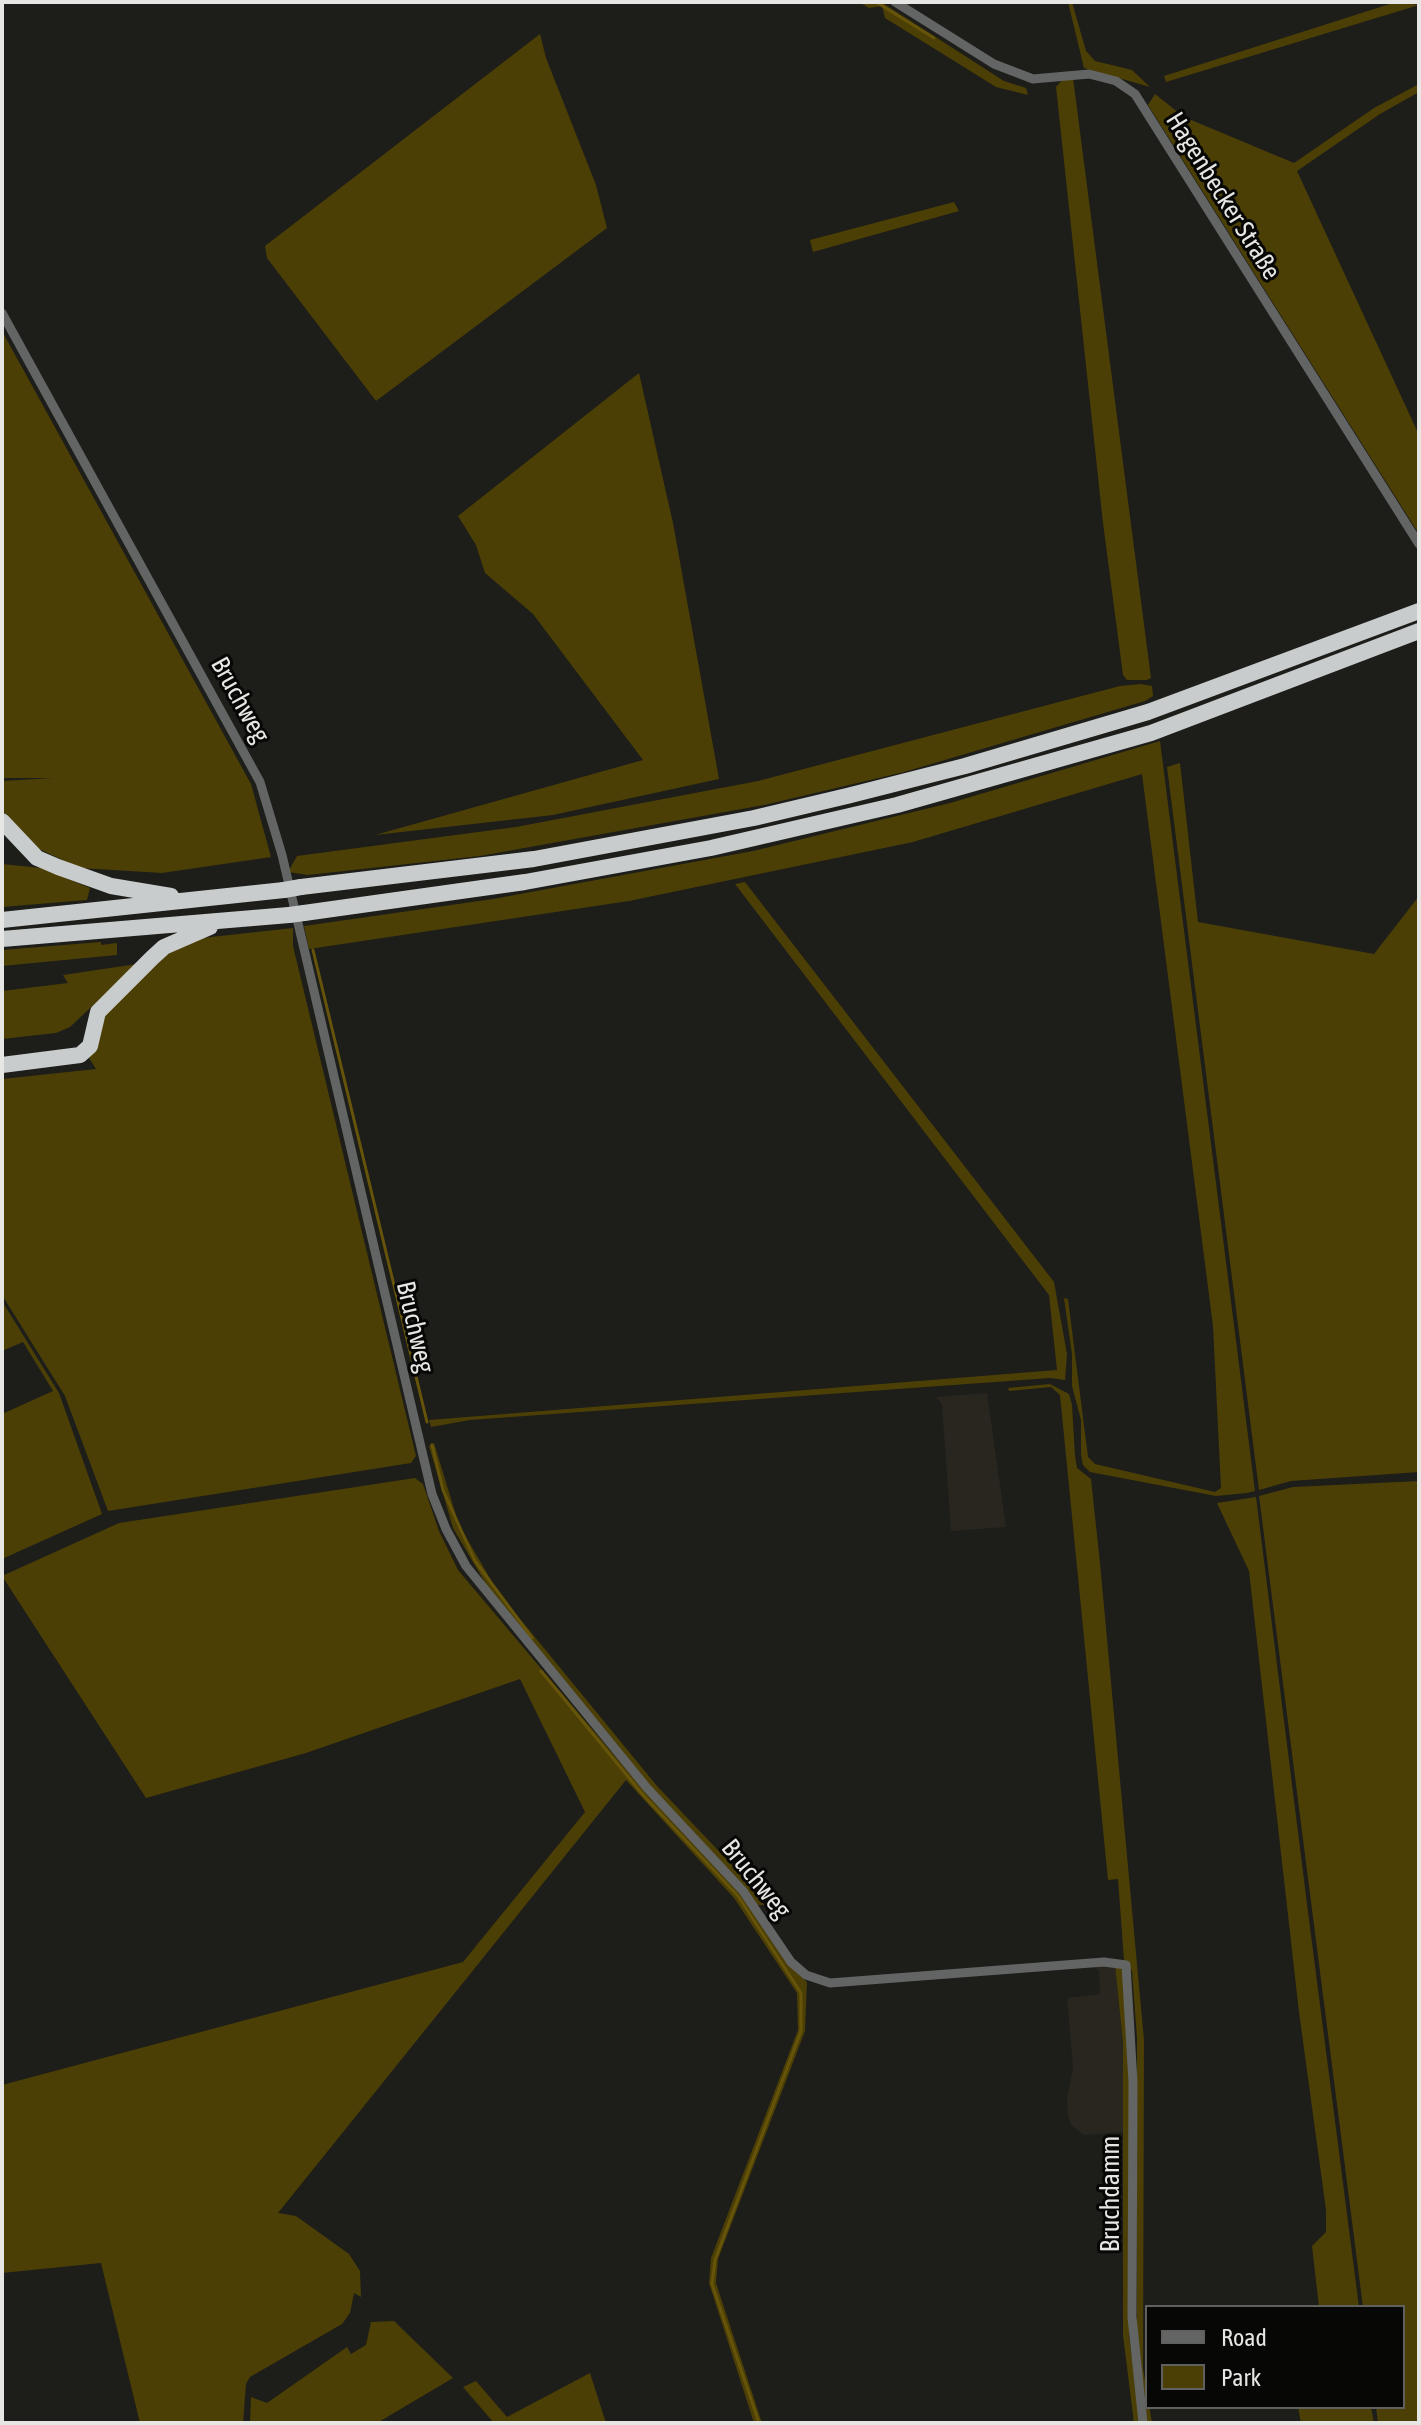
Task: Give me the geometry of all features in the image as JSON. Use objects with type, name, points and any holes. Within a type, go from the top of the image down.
[{"type":"highway","points":[[2,920],[205,900],[534,859],[754,818],[965,766],[1148,712],[1419,611]]},
{"type":"highway","points":[[2,939],[297,914],[449,895],[711,848],[952,791],[1151,733],[1419,631]]},
{"type":"highway","points":[[2,821],[37,858],[84,878],[139,893],[205,900]]},
{"type":"highway","points":[[2,1065],[80,1055],[90,1046],[98,1012],[164,947],[225,921]]},
{"type":"street","name":"Hagenbecker Straße","points":[[895,2],[994,64],[1033,79],[1089,74],[1116,81],[1135,94],[1419,544]]},
{"type":"street","name":"Bruchweg","points":[[2,313],[260,782],[282,855],[432,1494],[466,1566],[647,1788],[743,1891],[791,1962],[806,1975],[830,1983],[1113,1961],[1126,1965]]},
{"type":"street","name":"Bruchdamm","points":[[1126,1965],[1133,2082],[1132,2317],[1143,2423]]},
{"type":"shaded area","points":[[987,1393],[1006,1527],[951,1531],[942,1405],[936,1397]]},
{"type":"shaded area","points":[[1115,1965],[1123,2043],[1123,2132],[1084,2135],[1072,2126],[1068,2117],[1067,2099],[1073,2067],[1067,1998],[1100,1994],[1099,1971],[1093,1966]]},
{"type":"green space","points":[[859,2],[881,2],[1004,81],[1026,88],[1028,95],[996,87],[885,18],[882,6],[869,8]]},
{"type":"green space","points":[[1068,2],[1072,2],[1086,51],[1095,61],[1132,70],[1150,87],[1084,68]]},
{"type":"green space","points":[[1396,2],[1419,5],[1166,82],[1164,76]]},
{"type":"green space","points":[[540,34],[546,58],[596,185],[607,228],[376,401],[267,258],[265,246]]},
{"type":"green space","points":[[1073,78],[1151,678],[1147,680],[1127,680],[1123,675],[1103,523],[1056,87],[1063,79]]},
{"type":"green space","points":[[1419,84],[1419,92],[1380,114],[1297,171],[1419,435],[1419,534],[1148,105],[1155,94],[1184,117],[1294,163],[1374,108]]},
{"type":"green space","points":[[954,202],[959,211],[813,252],[810,240]]},
{"type":"green space","points":[[2,331],[251,784],[271,857],[162,873],[80,868],[39,849],[2,810],[2,781],[53,778],[2,778]]},
{"type":"green space","points":[[639,373],[673,523],[719,779],[553,815],[375,835],[643,760],[533,614],[485,573],[476,545],[458,516]]},
{"type":"green space","points":[[1120,686],[1152,686],[1153,696],[1145,701],[904,772],[764,805],[480,856],[308,875],[288,872],[297,856],[516,827],[758,781]]},
{"type":"green space","points":[[1160,741],[1255,1491],[1247,1493],[1216,1496],[1090,1472],[1083,1465],[1081,1455],[1081,1420],[1072,1386],[1072,1354],[1064,1298],[1068,1299],[1088,1457],[1095,1464],[1215,1492],[1221,1488],[1213,1326],[1142,774],[913,842],[629,901],[309,949],[304,926],[493,899],[753,851],[950,803]]},
{"type":"green space","points":[[1180,763],[1198,922],[1374,954],[1419,896],[1419,1472],[1291,1481],[1259,1490],[1167,767]]},
{"type":"green space","points":[[2,864],[41,868],[90,888],[87,900],[2,907]]},
{"type":"green space","points":[[745,882],[1054,1282],[1067,1354],[1065,1380],[1050,1378],[470,1420],[431,1427],[429,1420],[1057,1370],[1049,1295],[735,884]]},
{"type":"green space","points":[[293,928],[293,946],[416,1456],[411,1463],[108,1511],[65,1396],[2,1295],[2,1079],[96,1069],[89,1058],[99,1019],[170,952],[202,938]]},
{"type":"green space","points":[[101,942],[101,945],[117,943],[117,955],[2,966],[2,950]]},
{"type":"green space","points":[[137,964],[70,1027],[56,1033],[2,1039],[2,991],[68,983],[63,975]]},
{"type":"green space","points":[[2,1301],[59,1393],[102,1514],[2,1559],[2,1414],[53,1391],[23,1342],[2,1351]]},
{"type":"green space","points":[[1050,1384],[1069,1394],[1077,1468],[1091,1479],[1144,2040],[1143,2368],[1145,2409],[1150,2409],[1152,2423],[1146,2423],[1137,2338],[1137,2038],[1132,1971],[1124,1960],[1118,1879],[1108,1880],[1060,1395],[1051,1387],[1009,1391],[1008,1388]]},
{"type":"green space","points":[[434,1443],[459,1525],[498,1592],[657,1786],[751,1885],[764,1905],[758,1905],[652,1788],[493,1596],[453,1528],[429,1446]]},
{"type":"green space","points":[[415,1478],[423,1484],[439,1531],[458,1570],[646,1793],[739,1893],[791,1967],[807,1982],[805,2031],[718,2259],[716,2283],[762,2423],[754,2423],[709,2283],[711,2258],[798,2030],[797,1993],[734,1898],[626,1780],[278,2213],[296,2216],[349,2254],[360,2271],[361,2297],[354,2293],[350,2313],[342,2324],[250,2377],[246,2384],[243,2423],[140,2423],[101,2263],[2,2273],[2,2085],[463,1962],[585,1812],[520,1679],[306,1753],[146,1798],[2,1576],[119,1523]]},
{"type":"green space","points":[[1419,1481],[1419,2423],[1378,2423],[1376,2409],[1405,2409],[1405,2305],[1363,2305],[1259,1496],[1293,1487]]},
{"type":"green space","points":[[1256,1497],[1359,2305],[1319,2305],[1312,2246],[1326,2232],[1326,2210],[1299,2012],[1249,1571],[1217,1503]]},
{"type":"green space","points":[[1115,1965],[1122,1969],[1129,2039],[1129,2335],[1140,2423],[1134,2423],[1123,2335],[1123,2043]]},
{"type":"green space","points":[[394,2321],[453,2378],[377,2423],[250,2423],[251,2397],[267,2403],[347,2347],[351,2354],[366,2345],[371,2322]]},
{"type":"green space","points":[[590,2373],[606,2423],[494,2423],[463,2387],[476,2381],[507,2417]]},
{"type":"green space","points":[[1298,2409],[1371,2409],[1374,2423],[1301,2423]]},
{"type":"waterway","points":[[876,2],[934,38]]},
{"type":"waterway","points":[[313,950],[427,1422]]},
{"type":"waterway","points":[[432,1445],[443,1490],[475,1561],[532,1638]]},
{"type":"waterway","points":[[541,1671],[644,1796],[738,1896],[801,1993],[801,2031],[715,2260],[712,2284],[759,2423]]}]
